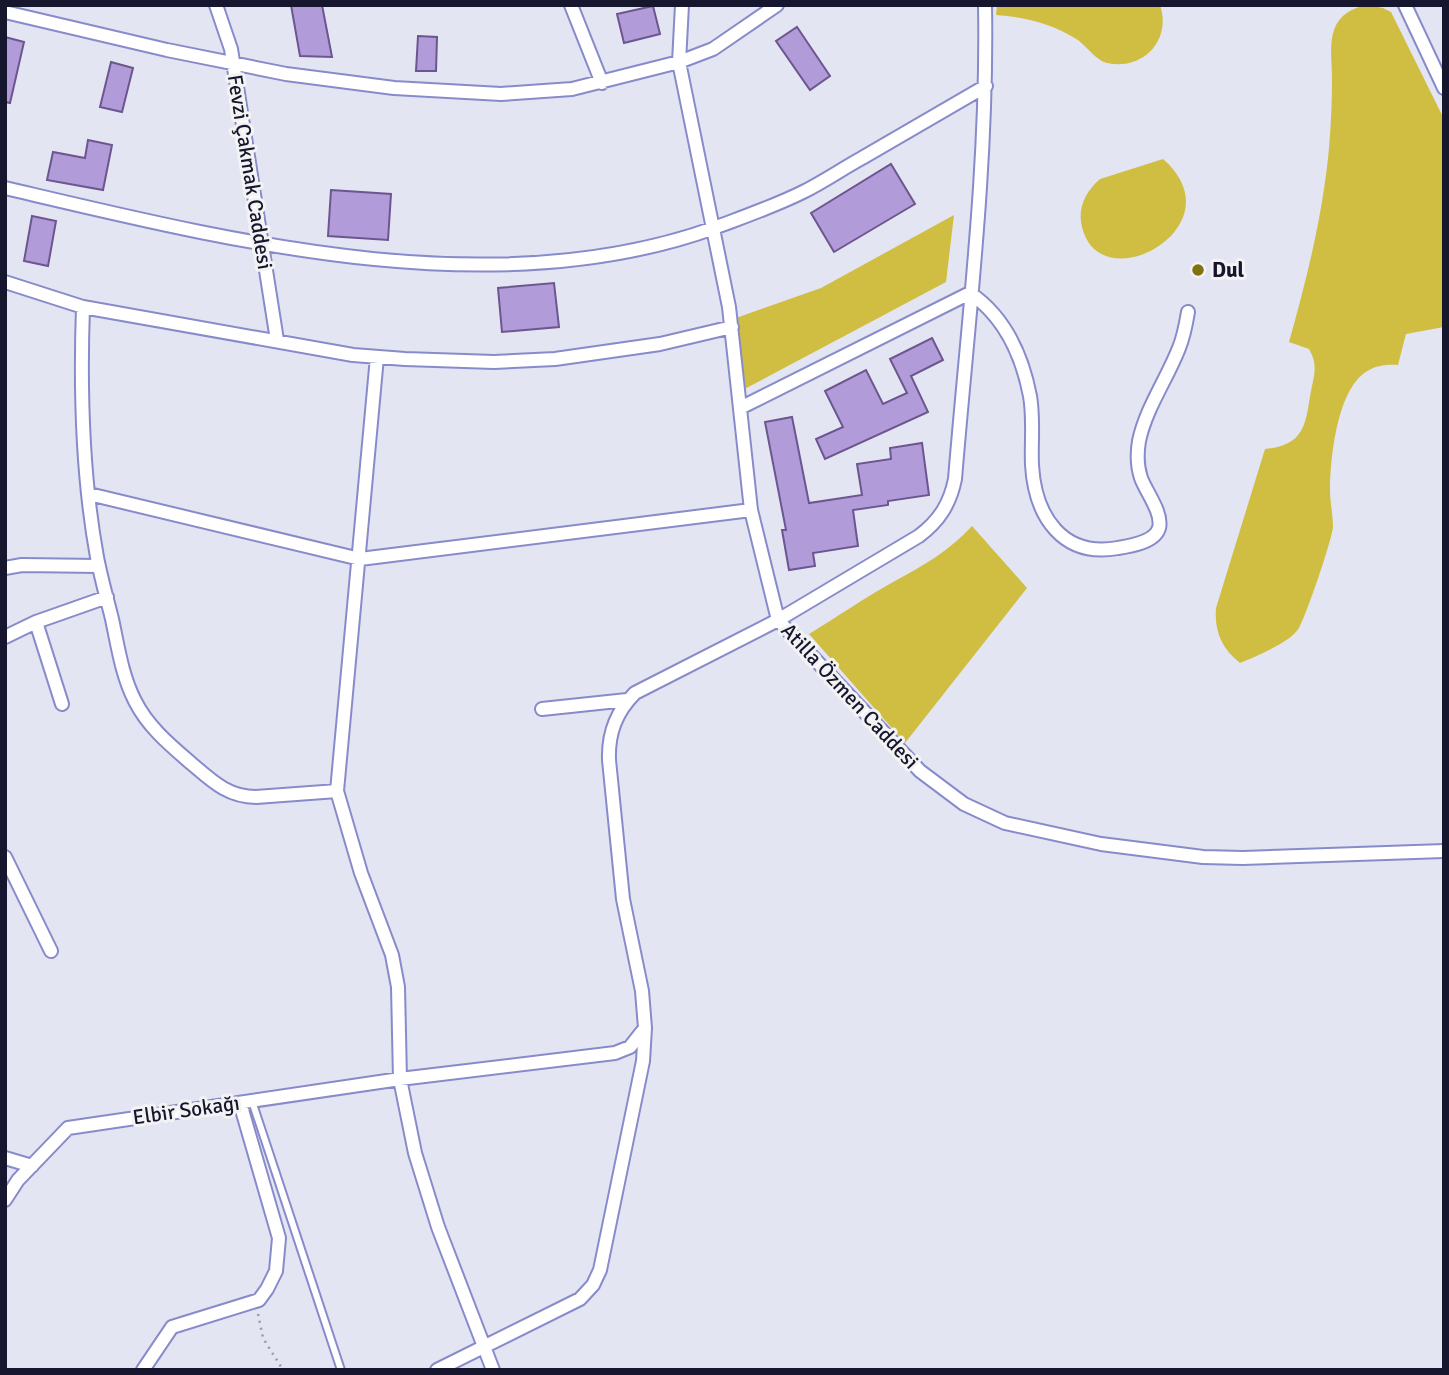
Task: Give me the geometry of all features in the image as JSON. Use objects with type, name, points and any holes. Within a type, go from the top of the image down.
[{"type":"street","name":"Fevzi Çakmak Caddesi","points":[[216,5],[228,35],[278,340]]},
{"type":"street","points":[[571,5],[602,83]]},
{"type":"street","name":"Atilla Özmen Caddesi","points":[[682,5],[679,62],[732,327],[751,510],[778,620],[920,771],[964,804],[1005,823],[1101,844],[1202,857],[1444,851]]},
{"type":"street","points":[[5,12],[233,64],[353,83],[480,93],[547,92],[602,83],[679,62],[713,49],[777,5]]},
{"type":"street","points":[[437,1370],[580,1299],[597,1277],[643,1061],[645,1028],[642,990],[623,899],[609,748],[613,726],[628,700],[635,693],[778,620],[919,536],[942,515],[953,492],[980,198],[986,86],[985,5]]},
{"type":"street","points":[[1405,5],[1443,86]]},
{"type":"street","points":[[5,188],[263,244],[391,260],[497,264],[571,260],[608,254],[713,228],[803,192],[986,86]]},
{"type":"street","points":[[5,282],[83,307],[353,355],[456,362],[532,361],[624,350],[732,327]]},
{"type":"street","points":[[970,293],[990,308],[998,318],[1013,343],[1024,371],[1031,401],[1034,480],[1044,510],[1056,531],[1067,542],[1097,551],[1149,539],[1159,528],[1158,514],[1141,477],[1138,450],[1154,400],[1180,347],[1188,312]]},
{"type":"street","points":[[740,408],[970,293]]},
{"type":"street","points":[[83,307],[82,388],[89,494],[99,566],[125,677],[136,703],[166,741],[218,786],[235,795],[246,797],[337,791]]},
{"type":"street","points":[[377,357],[337,791],[361,873],[392,954],[398,987],[400,1079],[425,1189],[493,1370]]},
{"type":"street","points":[[89,494],[360,559],[751,510]]},
{"type":"street","points":[[5,568],[22,565],[99,566]]},
{"type":"street","points":[[5,637],[36,622],[107,597]]},
{"type":"street","points":[[36,622],[62,704]]},
{"type":"street","points":[[542,709],[628,700]]},
{"type":"street","points":[[5,857],[51,951]]},
{"type":"street","name":"Elbir Sokağı","points":[[5,1200],[18,1180],[68,1128],[400,1079],[615,1054],[630,1047],[645,1028]]},
{"type":"street","points":[[143,1370],[172,1327],[259,1300],[272,1281],[279,1238],[246,1102]]},
{"type":"street","points":[[5,1158],[32,1166]]},
{"type":"lane","points":[[246,1102],[341,1370]]},
{"type":"path","points":[[259,1300],[258,1320],[263,1338],[283,1370]]},
{"type":"shaded area","points":[[997,5],[1160,5],[1162,30],[1152,50],[1143,57],[1120,64],[1107,63],[1096,57],[1078,40],[1059,30],[1028,20],[996,15]]},
{"type":"shaded area","points":[[1367,5],[1391,12],[1444,119],[1444,327],[1406,334],[1398,365],[1371,369],[1354,383],[1341,411],[1334,445],[1330,490],[1332,535],[1302,621],[1289,639],[1240,663],[1228,652],[1220,639],[1216,608],[1265,449],[1290,442],[1297,436],[1306,419],[1314,363],[1309,349],[1289,342],[1314,246],[1323,197],[1329,148],[1332,41],[1336,25],[1343,16],[1351,10]]},
{"type":"shaded area","points":[[1163,159],[1182,184],[1185,209],[1176,230],[1158,247],[1136,257],[1113,258],[1094,249],[1081,220],[1084,200],[1091,189],[1100,179]]},
{"type":"shaded area","points":[[954,215],[946,282],[739,392],[736,318],[821,288]]},
{"type":"shaded area","points":[[972,526],[1027,588],[905,743],[809,634],[935,557]]},
{"type":"building","points":[[291,5],[322,5],[332,57],[300,56]]},
{"type":"building","points":[[653,6],[660,34],[624,43],[617,14]]},
{"type":"building","points":[[797,27],[830,76],[810,90],[776,41]]},
{"type":"building","points":[[418,36],[437,37],[436,71],[416,71]]},
{"type":"building","points":[[5,37],[24,42],[10,103],[5,102]]},
{"type":"building","points":[[111,62],[133,68],[122,112],[100,107]]},
{"type":"building","points":[[88,140],[112,145],[103,190],[47,180],[53,152],[85,158]]},
{"type":"building","points":[[891,164],[915,204],[834,252],[811,213]]},
{"type":"building","points":[[331,190],[391,194],[388,240],[328,236]]},
{"type":"building","points":[[32,216],[56,221],[48,266],[24,261]]},
{"type":"building","points":[[554,283],[559,327],[502,332],[498,288]]},
{"type":"building","points":[[932,338],[943,360],[911,376],[928,412],[825,459],[816,439],[843,427],[825,391],[866,370],[883,404],[907,393],[890,359]]},
{"type":"building","points":[[792,417],[809,503],[862,495],[857,464],[891,459],[890,448],[922,443],[929,495],[853,510],[858,546],[813,553],[815,566],[789,570],[782,530],[786,530],[765,422]]},
{"type":"place","name":"Dul","points":[[1198,270]]}]
